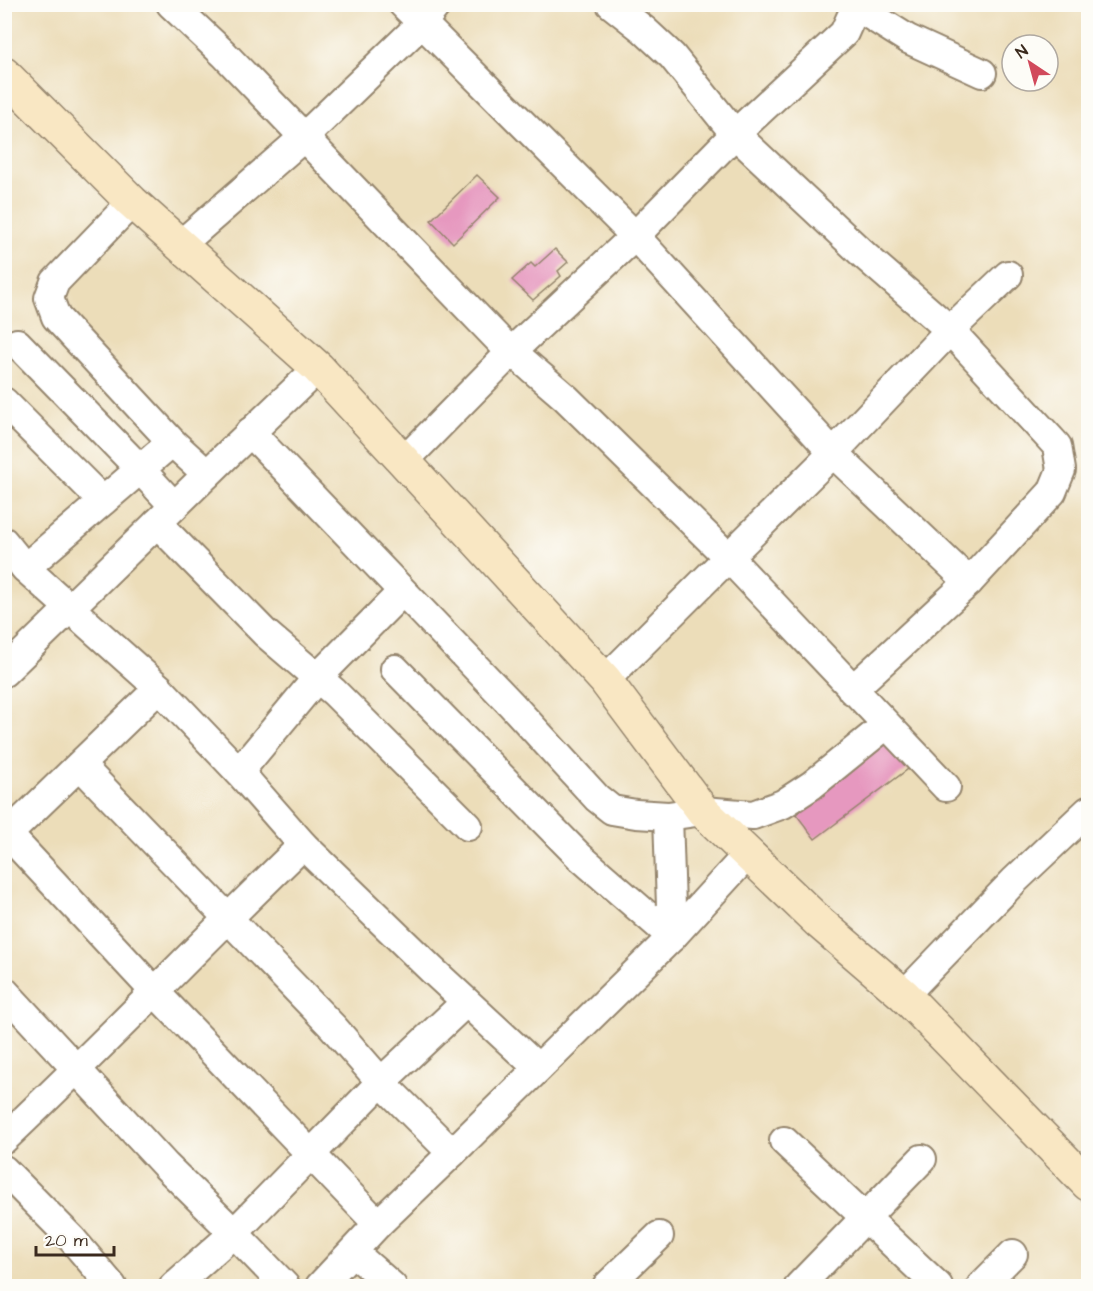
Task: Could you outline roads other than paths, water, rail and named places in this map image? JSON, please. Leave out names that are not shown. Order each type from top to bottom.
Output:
[{"type":"main road","points":[[4,74],[132,202],[318,368],[605,680],[703,811],[820,923],[904,995],[1089,1184]]},
{"type":"street","points":[[171,4],[224,54],[512,351],[566,398],[729,558],[946,787]]},
{"type":"street","points":[[611,4],[672,56],[735,134],[866,256],[950,330],[1057,446],[1061,470],[1052,492],[969,582],[852,690]]},
{"type":"street","points":[[404,461],[512,351],[635,236],[735,134],[843,33],[857,6],[908,39],[982,73]]},
{"type":"street","points":[[180,245],[304,137],[420,11],[635,236],[833,453],[969,582]]},
{"type":"street","points":[[132,202],[55,282],[49,298],[56,317],[172,442],[207,474]]},
{"type":"street","points":[[605,680],[833,453],[950,330],[1008,275]]},
{"type":"street","points":[[17,343],[141,469],[165,514],[265,633],[317,678],[468,826]]},
{"type":"street","points":[[4,672],[318,368]]},
{"type":"street","points":[[4,402],[103,501]]},
{"type":"street","points":[[250,432],[511,704],[597,798],[612,810],[668,816],[703,811],[753,815],[783,804],[812,785],[886,725]]},
{"type":"street","points":[[24,568],[172,442]]},
{"type":"street","points":[[4,542],[24,568],[159,688],[239,772],[303,845],[538,1068]]},
{"type":"street","points":[[239,772],[317,678],[402,592]]},
{"type":"street","points":[[395,669],[579,856],[672,937]]},
{"type":"street","points":[[159,688],[81,766],[6,834],[378,1224]]},
{"type":"street","points":[[81,766],[333,1026],[381,1082],[452,1154]]},
{"type":"street","points":[[904,995],[1014,881],[1089,811]]},
{"type":"street","points":[[668,816],[672,937]]},
{"type":"street","points":[[4,1139],[78,1070],[228,917],[303,845]]},
{"type":"street","points":[[320,1287],[378,1224],[672,937],[748,854]]},
{"type":"street","points":[[4,991],[166,1166],[285,1287]]},
{"type":"street","points":[[174,1287],[234,1233],[381,1082],[466,1002]]},
{"type":"street","points":[[784,1141],[938,1287]]},
{"type":"street","points":[[799,1286],[922,1159]]},
{"type":"street","points":[[4,1170],[72,1239],[112,1287]]},
{"type":"street","points":[[607,1287],[659,1236]]},
{"type":"street","points":[[353,1252],[392,1287]]},
{"type":"street","points":[[981,1287],[1013,1254]]}]
